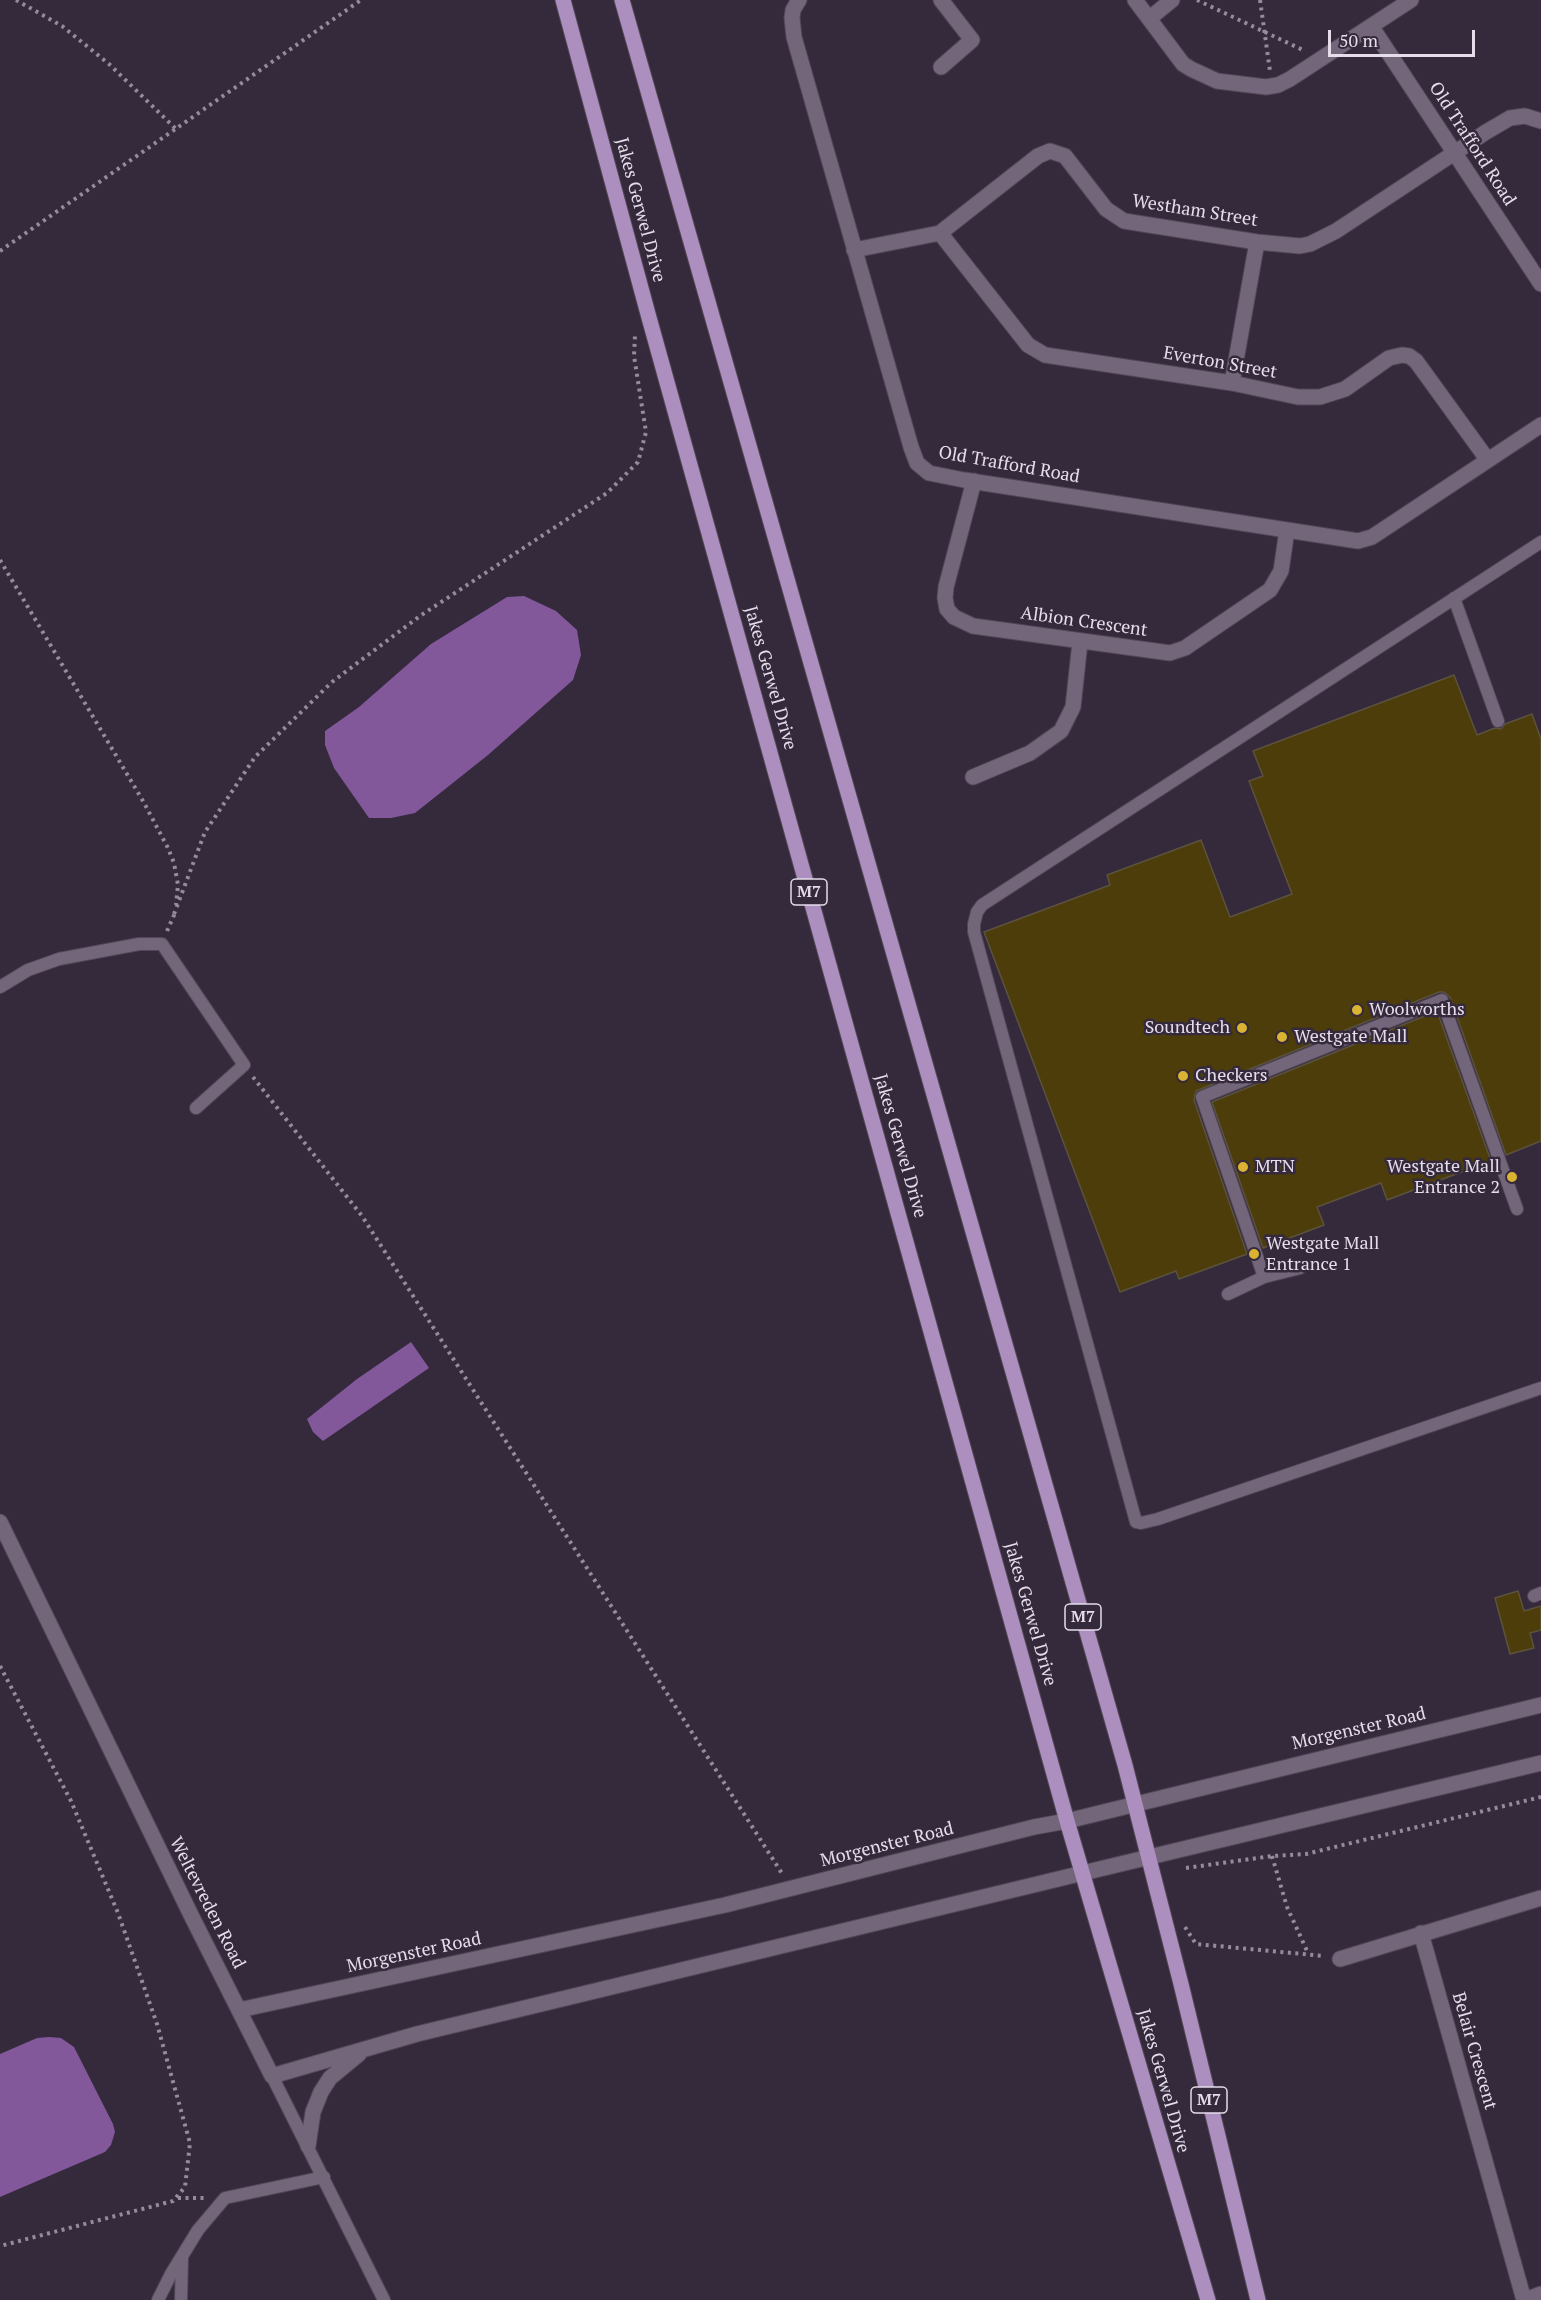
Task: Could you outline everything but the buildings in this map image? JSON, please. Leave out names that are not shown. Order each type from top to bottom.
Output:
[{"type":"main road","name":"Jakes Gerwel Drive","points":[[563,0],[648,314],[1067,1821],[1208,2300]]},
{"type":"main road","name":"Jakes Gerwel Drive","points":[[622,0],[1125,1765],[1258,2300]]},
{"type":"street","name":"Old Trafford Road","points":[[799,0],[793,10],[794,37],[910,447],[917,463],[929,473],[1351,541],[1366,540],[1541,425]]},
{"type":"street","points":[[941,0],[972,40],[941,67]]},
{"type":"street","points":[[1135,0],[1184,64],[1191,69],[1217,81],[1272,86],[1290,79],[1410,0]]},
{"type":"street","points":[[1149,18],[1172,0]]},
{"type":"street","name":"Old Trafford Road","points":[[1371,26],[1541,284]]},
{"type":"street","name":"Westham Street","points":[[854,250],[940,234],[1038,156],[1050,151],[1065,156],[1106,209],[1118,218],[1132,223],[1257,242],[1300,246],[1321,240],[1510,118],[1525,116],[1541,121]]},
{"type":"street","name":"Everton Street","points":[[940,234],[1028,345],[1036,351],[1059,358],[1232,383],[1298,397],[1320,397],[1345,389],[1389,358],[1409,356],[1416,361],[1487,459]]},
{"type":"street","points":[[1232,383],[1257,242]]},
{"type":"street","name":"Albion Crescent","points":[[974,482],[946,587],[947,609],[963,623],[973,627],[1170,653],[1185,648],[1270,590],[1281,571],[1287,530]]},
{"type":"street","points":[[973,777],[1030,753],[1061,731],[1073,707],[1080,642]]},
{"type":"street","name":"Weltevreden Road","points":[[0,1522],[272,2076]]},
{"type":"street","name":"Morgenster Road","points":[[239,2010],[714,1908],[1324,1756],[1541,1705]]},
{"type":"street","points":[[272,2076],[417,2034],[1541,1763]]},
{"type":"street","points":[[1340,1959],[1541,1898]]},
{"type":"street","name":"Belair Crescent","points":[[1421,1933],[1525,2300]]},
{"type":"street","points":[[308,2146],[313,2112],[321,2092],[330,2079],[366,2049]]},
{"type":"street","points":[[1525,2300],[1541,2294]]},
{"type":"lane","points":[[1541,542],[982,905],[974,918],[974,932],[1136,1522],[1158,1519],[1541,1388]]},
{"type":"lane","points":[[1454,598],[1498,721]]},
{"type":"lane","points":[[0,987],[28,970],[59,959],[139,944],[162,944],[244,1065],[196,1108]]},
{"type":"lane","points":[[1264,1277],[1202,1097],[1442,1000],[1516,1209]]},
{"type":"lane","points":[[1228,1294],[1264,1277],[1300,1268]]},
{"type":"lane","name":"Weltevreden Road","points":[[272,2076],[384,2300]]},
{"type":"lane","points":[[158,2300],[198,2230],[225,2198],[324,2177]]},
{"type":"lane","points":[[182,2256],[182,2300]]},
{"type":"path","points":[[15,0],[62,26],[102,58],[176,129]]},
{"type":"path","points":[[0,251],[361,0]]},
{"type":"path","points":[[1197,0],[1305,51],[1316,62]]},
{"type":"path","points":[[1260,0],[1272,86]]},
{"type":"path","points":[[162,944],[205,832],[255,757],[332,682],[420,616],[607,493],[638,462],[646,432],[634,356],[635,336],[648,314]]},
{"type":"path","points":[[0,560],[143,801],[168,848],[174,863],[178,885],[174,914]]},
{"type":"path","points":[[244,1065],[362,1216],[792,1889]]},
{"type":"path","points":[[0,1666],[71,1801],[118,1913],[157,2024],[190,2143],[184,2191],[173,2201],[0,2246]]},
{"type":"path","points":[[1186,1868],[1272,1856],[1306,1854],[1541,1797]]},
{"type":"path","points":[[1272,1856],[1287,1907],[1309,1954]]},
{"type":"path","points":[[1196,1944],[1340,1959]]},
{"type":"path","points":[[178,2198],[225,2198]]},
{"type":"shaded area","points":[[524,596],[556,611],[577,630],[581,655],[573,680],[488,755],[415,813],[391,818],[369,818],[334,768],[325,745],[325,731],[359,707],[431,644],[507,597]]},
{"type":"shaded area","points":[[411,1342],[429,1368],[323,1441],[313,1432],[307,1419],[357,1379]]},
{"type":"shaded area","points":[[37,2038],[61,2038],[74,2047],[115,2132],[111,2145],[105,2152],[0,2197],[0,2054]]},
{"type":"place","name":"Woolworths","points":[[1357,1010]]},
{"type":"place","name":"Soundtech","points":[[1242,1028]]},
{"type":"place","name":"Westgate Mall","points":[[1282,1037]]},
{"type":"place","name":"Checkers","points":[[1183,1076]]},
{"type":"place","name":"MTN","points":[[1243,1167]]},
{"type":"place","name":"Westgate Mall Entrance 2","points":[[1512,1177]]},
{"type":"place","name":"Westgate Mall Entrance 1","points":[[1254,1254]]}]
